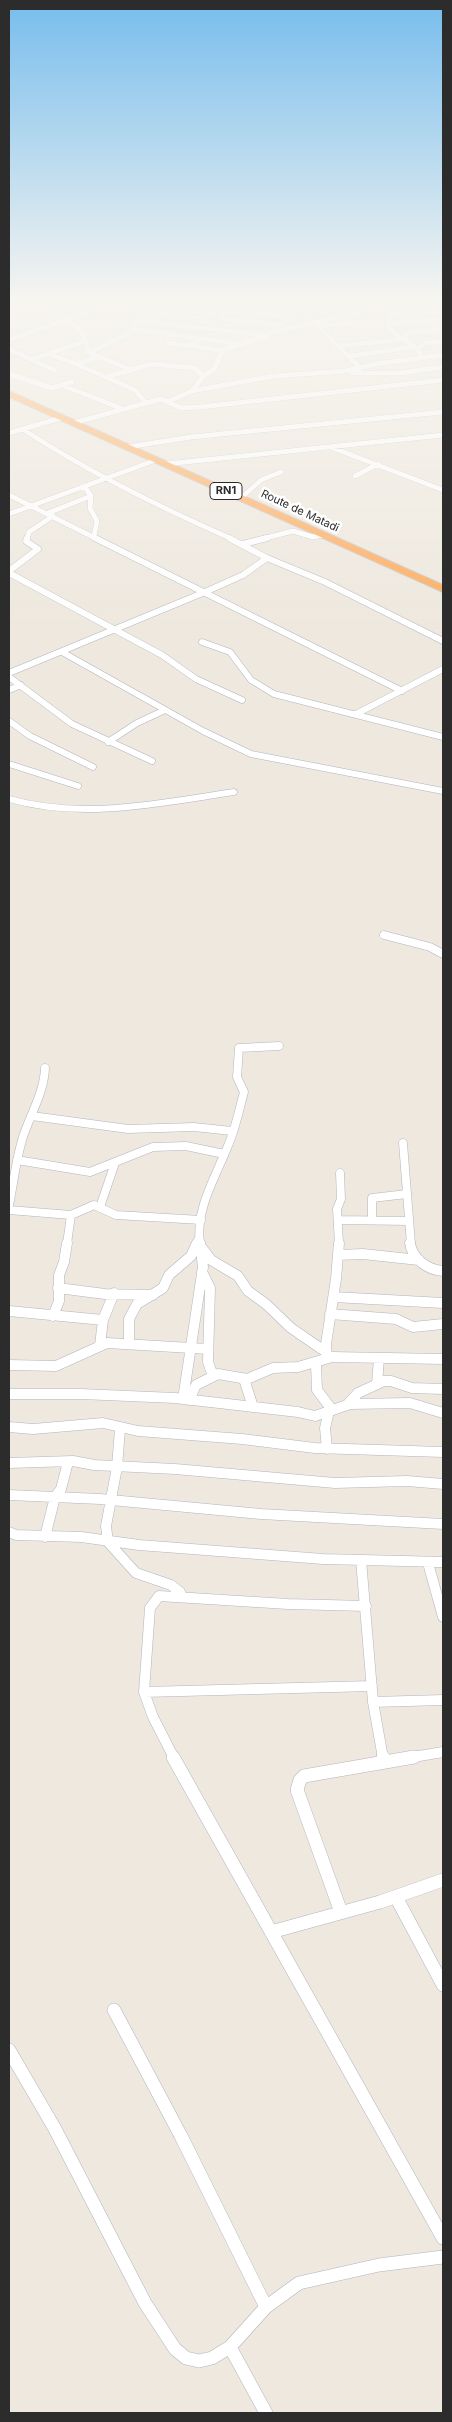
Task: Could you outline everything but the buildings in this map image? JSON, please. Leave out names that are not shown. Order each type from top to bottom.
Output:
[{"type":"highway","name":"Route de Matadi","points":[[50,413],[443,589]]},
{"type":"street","points":[[73,423],[104,413]]},
{"type":"street","points":[[128,447],[191,437],[433,413]]},
{"type":"street","points":[[9,433],[61,418]]},
{"type":"street","points":[[9,426],[20,430],[103,479],[161,508],[243,544],[267,558],[325,582],[443,641]]},
{"type":"street","points":[[166,464],[328,447],[342,448],[443,435]]},
{"type":"street","points":[[342,448],[443,490]]},
{"type":"street","points":[[9,514],[156,460]]},
{"type":"street","points":[[355,476],[378,464]]},
{"type":"street","points":[[241,498],[260,480],[281,472]]},
{"type":"street","points":[[84,486],[91,496],[90,508],[98,515],[94,536]]},
{"type":"street","points":[[9,494],[402,690]]},
{"type":"street","points":[[91,496],[50,514],[29,532],[26,541],[38,549],[9,572],[162,655],[196,679],[242,700]]},
{"type":"street","points":[[243,544],[293,531],[312,537],[323,535]]},
{"type":"street","points":[[9,673],[205,592],[243,575],[267,558]]},
{"type":"street","points":[[202,642],[230,652],[252,680],[274,694],[443,737]]},
{"type":"street","points":[[62,652],[165,710],[251,754],[443,791]]},
{"type":"street","points":[[356,714],[443,669]]},
{"type":"street","points":[[9,677],[61,716],[108,742],[152,761]]},
{"type":"street","points":[[9,690],[21,685]]},
{"type":"street","points":[[108,742],[137,723],[165,710]]},
{"type":"street","points":[[9,721],[30,736],[93,766]]},
{"type":"street","points":[[9,764],[78,786]]},
{"type":"street","points":[[9,799],[18,803],[61,809],[100,808],[234,792]]},
{"type":"street","points":[[384,935],[430,947],[443,954]]},
{"type":"street","points":[[186,1400],[202,1271],[201,1220],[206,1192],[224,1154],[244,1092],[237,1077],[239,1048],[279,1046]]},
{"type":"street","points":[[9,1206],[17,1160],[24,1134],[44,1086],[45,1068]]},
{"type":"street","points":[[32,1116],[128,1129],[194,1126],[232,1131]]},
{"type":"street","points":[[403,1143],[411,1250],[433,1270],[443,1271]]},
{"type":"street","points":[[17,1160],[90,1172],[153,1147],[186,1146],[224,1154]]},
{"type":"street","points":[[100,1207],[115,1163]]},
{"type":"street","points":[[186,1400],[194,1388],[213,1376],[222,1374],[244,1379],[273,1368],[316,1364],[326,1355],[338,1255],[337,1209],[341,1201],[340,1173]]},
{"type":"street","points":[[372,1220],[372,1198],[407,1194]]},
{"type":"street","points":[[9,1210],[71,1215],[94,1205],[116,1215],[192,1221],[201,1220]]},
{"type":"street","points":[[53,1316],[59,1301],[58,1288],[71,1215]]},
{"type":"street","points":[[338,1220],[409,1221]]},
{"type":"street","points":[[129,1343],[131,1314],[140,1301],[163,1288],[169,1275],[191,1256],[200,1242]]},
{"type":"street","points":[[200,1242],[211,1260],[236,1274],[248,1291],[326,1355],[443,1359]]},
{"type":"street","points":[[338,1255],[363,1254],[420,1260]]},
{"type":"street","points":[[202,1271],[210,1288],[208,1349],[209,1370],[213,1376]]},
{"type":"street","points":[[58,1288],[114,1294],[138,1293],[153,1295]]},
{"type":"street","points":[[100,1345],[103,1320],[114,1294]]},
{"type":"street","points":[[334,1297],[443,1303]]},
{"type":"street","points":[[9,1311],[103,1320]]},
{"type":"street","points":[[330,1314],[396,1319],[413,1327],[443,1324]]},
{"type":"street","points":[[9,1365],[56,1366],[100,1345],[129,1343],[208,1349]]},
{"type":"street","points":[[377,1384],[379,1358]]},
{"type":"street","points":[[316,1364],[317,1390],[330,1410],[325,1428],[327,1449]]},
{"type":"street","points":[[244,1379],[254,1407]]},
{"type":"street","points":[[347,1404],[358,1393],[377,1384],[391,1381],[412,1388],[443,1389]]},
{"type":"street","points":[[9,1394],[81,1394],[186,1400],[298,1412],[315,1416],[347,1404],[410,1403],[422,1408],[443,1412]]},
{"type":"street","points":[[9,1427],[33,1429],[103,1423],[120,1428],[327,1449],[443,1452]]},
{"type":"street","points":[[120,1428],[117,1467],[106,1526],[108,1542],[120,1551],[135,1572],[151,1580],[167,1583],[180,1592],[182,1597]]},
{"type":"street","points":[[45,1537],[54,1498],[61,1489],[68,1462]]},
{"type":"street","points":[[9,1463],[68,1462],[335,1484],[407,1481],[443,1484]]},
{"type":"street","points":[[9,1495],[112,1500],[261,1514],[443,1524]]},
{"type":"street","points":[[9,1532],[16,1535],[81,1537],[108,1542],[246,1554],[443,1562]]},
{"type":"street","points":[[361,1560],[373,1702],[384,1762]]},
{"type":"street","points":[[428,1562],[443,1617]]},
{"type":"street","points":[[366,1606],[288,1604],[159,1596],[152,1603],[144,1692],[153,1717],[178,1766],[443,2238]]},
{"type":"street","points":[[144,1692],[372,1686]]},
{"type":"street","points":[[373,1702],[443,1700]]},
{"type":"street","points":[[340,1912],[297,1790],[304,1776],[443,1752]]},
{"type":"street","points":[[271,1932],[288,1930],[340,1912],[397,1899],[443,1880]]},
{"type":"street","points":[[397,1899],[443,1985]]},
{"type":"street","points":[[114,2010],[181,2136],[266,2307]]},
{"type":"street","points":[[9,2050],[80,2176],[144,2303],[175,2349],[186,2358],[199,2361],[212,2358],[230,2347],[266,2307],[299,2283],[379,2265],[443,2257]]},
{"type":"street","points":[[9,2064],[22,2074]]},
{"type":"street","points":[[230,2347],[266,2413]]}]
